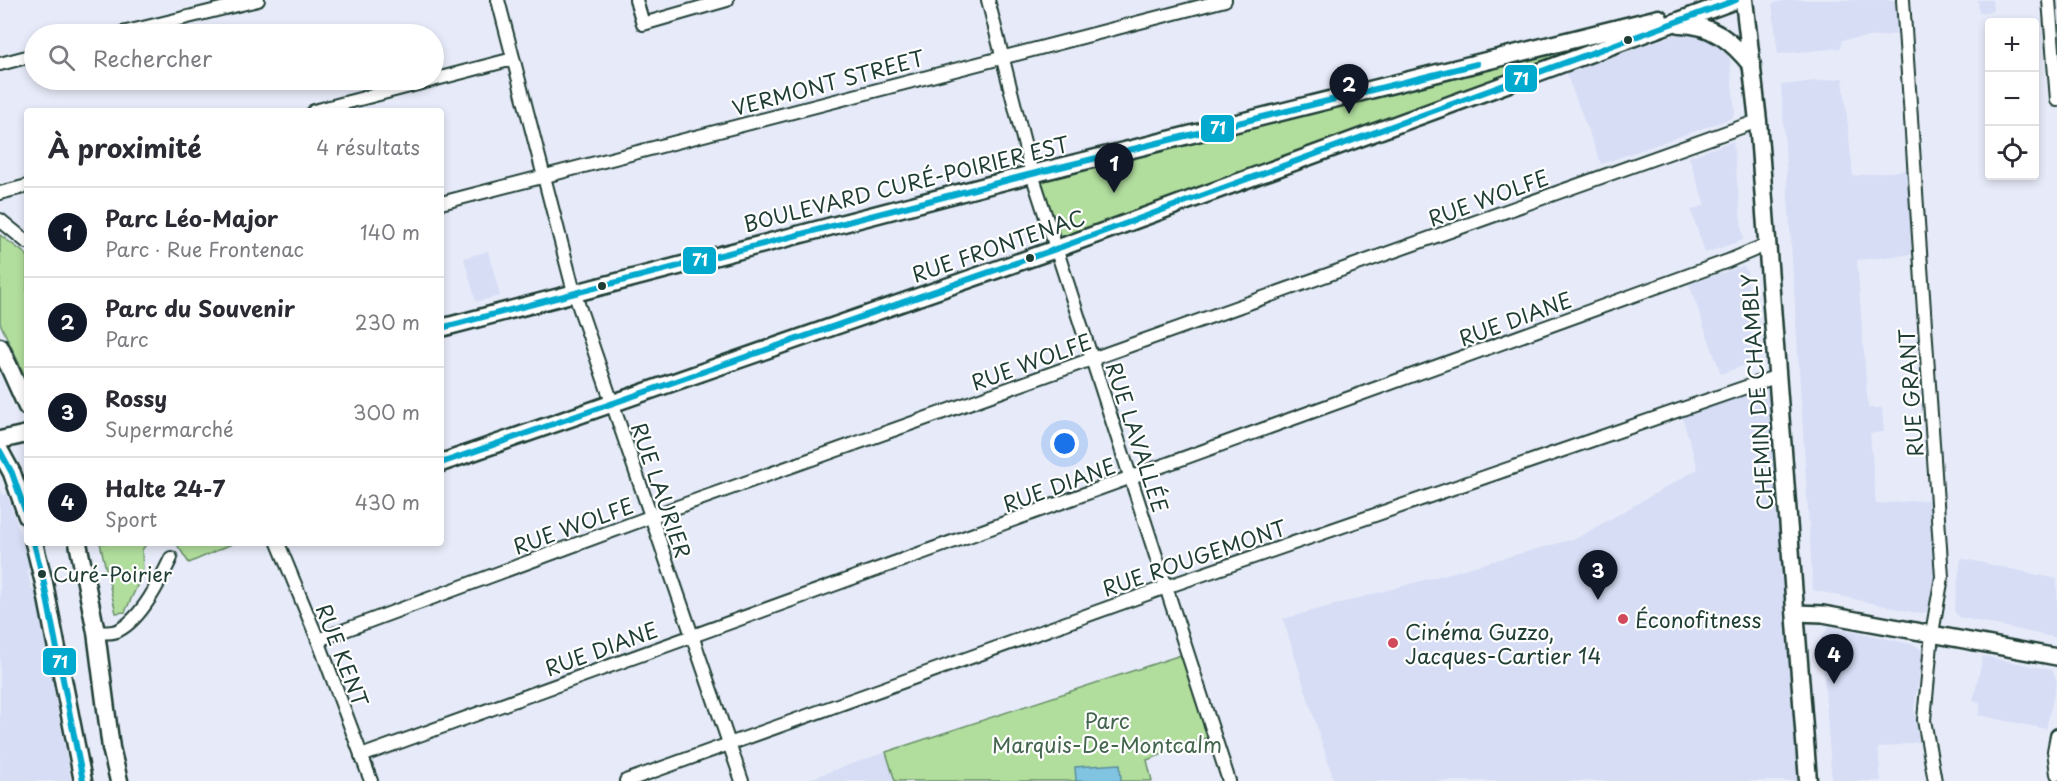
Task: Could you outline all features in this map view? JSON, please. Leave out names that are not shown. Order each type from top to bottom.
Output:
[{"type":"main road","name":"RUE FRONTENAC","points":[[444,463],[1056,249],[1735,0]]},
{"type":"main road","name":"BOULEVARD CURÉ-POIRIER EST","points":[[444,327],[1032,174],[1735,0]]},
{"type":"main road","name":"CHEMIN DE CHAMBLY","points":[[1744,0],[1758,121],[1808,781]]},
{"type":"main road","points":[[1670,24],[1694,24],[1705,27],[1724,38],[1752,66]]},
{"type":"main road","points":[[0,347],[24,400]]},
{"type":"main road","points":[[0,440],[24,435]]},
{"type":"main road","points":[[0,451],[13,473],[24,507]]},
{"type":"main road","points":[[35,546],[82,781]]},
{"type":"main road","points":[[79,546],[96,632],[111,748],[119,781]]},
{"type":"street","points":[[159,24],[258,0]]},
{"type":"street","name":"RUE LAURIER","points":[[498,0],[574,292],[742,781]]},
{"type":"street","points":[[636,0],[643,24],[727,0]]},
{"type":"street","name":"RUE LAVALLÉE","points":[[988,0],[1032,174],[1229,781]]},
{"type":"street","name":"VERMONT STREET","points":[[444,202],[1225,0]]},
{"type":"street","name":"RUE GRANT","points":[[1903,0],[1942,577],[1932,633],[1924,720],[1935,781]]},
{"type":"street","points":[[2049,0],[2057,99]]},
{"type":"street","points":[[0,64],[24,58]]},
{"type":"street","points":[[444,77],[513,59]]},
{"type":"street","points":[[325,108],[394,90]]},
{"type":"street","name":"RUE WOLFE","points":[[318,640],[650,517],[1758,121]]},
{"type":"street","points":[[0,193],[24,187]]},
{"type":"street","points":[[0,220],[24,240]]},
{"type":"street","name":"RUE DIANE","points":[[361,756],[1728,261],[1768,244]]},
{"type":"street","name":"RUE ROUGEMONT","points":[[626,781],[1166,587],[1778,376]]},
{"type":"street","name":"RUE KENT","points":[[279,546],[318,640],[371,781]]},
{"type":"street","points":[[96,632],[117,632],[131,622],[161,579],[171,558]]},
{"type":"street","points":[[1795,613],[1823,614],[2057,657]]},
{"type":"street","points":[[2057,735],[2054,751],[2057,774]]},
{"type":"shaded area","points":[[1786,0],[1895,0],[1899,34],[1842,40],[1841,48],[1778,54],[1772,4]]},
{"type":"shaded area","points":[[1978,0],[1992,0],[1993,11],[1979,13]]},
{"type":"shaded area","points":[[1685,31],[1707,33],[1729,51],[1735,113],[1732,118],[1601,164],[1566,73]]},
{"type":"shaded area","points":[[1843,78],[1853,176],[1908,170],[1915,254],[1857,260],[1868,408],[1882,408],[1884,432],[1870,433],[1876,504],[1935,499],[1937,571],[1930,610],[1921,614],[1813,590],[1781,85]]},
{"type":"shaded area","points":[[1733,141],[1743,240],[1705,253],[1691,210],[1705,205],[1689,157]]},
{"type":"shaded area","points":[[488,251],[500,296],[476,302],[464,258]]},
{"type":"shaded area","points":[[1743,266],[1747,271],[1753,362],[1721,374],[1689,284]]},
{"type":"shaded area","points":[[1778,376],[1808,781],[1334,781],[1283,619],[1577,538],[1698,469],[1680,410]]},
{"type":"shaded area","points":[[0,488],[3,495],[7,493],[30,569],[27,570],[32,590],[35,589],[71,781],[0,781]]},
{"type":"shaded area","points":[[1961,558],[2057,579],[2057,638],[1958,617],[1954,610]]},
{"type":"shaded area","points":[[1829,626],[1915,645],[1923,651],[1914,709],[1919,742],[1878,748],[1881,781],[1832,781],[1821,639]]},
{"type":"shaded area","points":[[1983,656],[2052,670],[2057,681],[2046,729],[1978,715],[1981,703],[1973,701]]},
{"type":"shaded area","points":[[886,752],[895,781],[803,781],[806,780]]},
{"type":"green space","points":[[1733,0],[1056,249],[1032,174]]},
{"type":"green space","points":[[0,235],[24,253],[24,374],[0,323]]},
{"type":"green space","points":[[101,546],[145,546],[142,550],[143,573],[125,612],[116,613]]},
{"type":"green space","points":[[178,546],[227,546],[189,563]]},
{"type":"green space","name":"Parc Marquis-De-Montcalm","points":[[1187,653],[1214,735],[1147,760],[1152,781],[895,781],[886,752]]},
{"type":"water","points":[[1120,764],[1121,781],[1076,781],[1075,767]]},
{"type":"transit line","name":"71","points":[[444,462],[1056,249],[1736,0]]},
{"type":"transit line","name":"71","points":[[444,327],[1024,176],[1477,64]]},
{"type":"transit line","name":"71","points":[[0,451],[12,473],[24,507]]},
{"type":"transit line","name":"71","points":[[35,546],[83,781]]},
{"type":"place","name":"Parc du Souvenir","points":[[1349,114]]},
{"type":"place","name":"Parc Léo-Major","points":[[1114,193]]},
{"type":"place","name":"Curé-Poirier","points":[[42,574]]},
{"type":"place","name":"Rossy","points":[[1598,600]]},
{"type":"place","name":"Éconofitness","points":[[1623,619]]},
{"type":"place","name":"Cinéma Guzzo, Jacques-Cartier 14","points":[[1393,643]]},
{"type":"place","name":"Halte 24-7","points":[[1834,684]]}]
